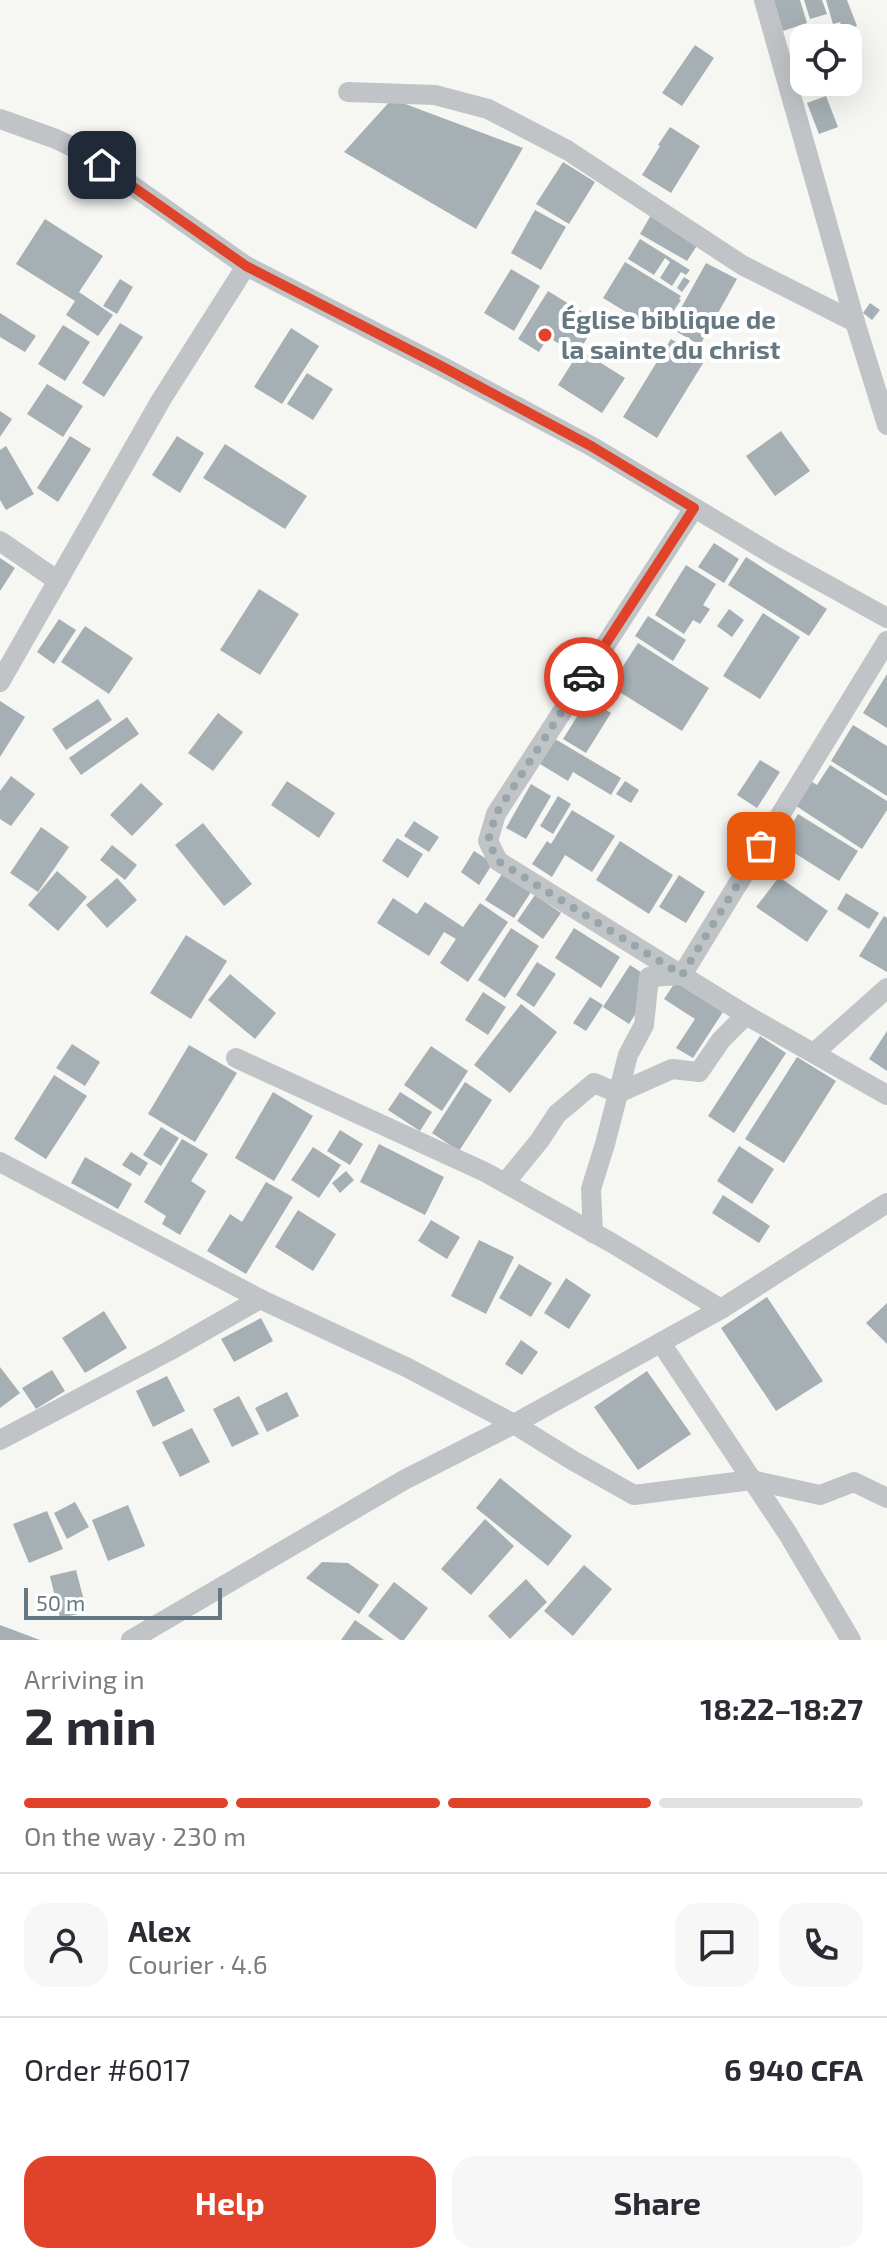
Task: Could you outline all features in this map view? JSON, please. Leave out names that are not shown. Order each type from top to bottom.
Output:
[{"type":"street","points":[[764,0],[887,425]]},
{"type":"street","points":[[348,92],[435,95],[488,109],[567,150],[742,265],[855,322]]},
{"type":"street","points":[[0,119],[56,139],[89,155],[246,266],[591,446],[820,582],[887,618]]},
{"type":"street","points":[[0,682],[161,400],[246,266]]},
{"type":"street","points":[[694,508],[496,814],[488,841],[498,861],[746,1015],[887,1095]]},
{"type":"street","points":[[0,541],[58,581]]},
{"type":"street","points":[[682,975],[887,641]]},
{"type":"street","points":[[593,1233],[591,1189],[628,1055],[644,1025],[649,977],[682,975]]},
{"type":"street","points":[[814,1053],[887,988]]},
{"type":"street","points":[[505,1183],[557,1114],[594,1083],[618,1093],[672,1069],[699,1072],[721,1040],[746,1015]]},
{"type":"street","points":[[236,1058],[505,1183],[721,1309]]},
{"type":"street","points":[[0,1162],[260,1299],[408,1368],[514,1424],[634,1495],[751,1480],[820,1495],[854,1482],[887,1498]]},
{"type":"street","points":[[131,1640],[404,1480],[514,1424],[721,1309],[887,1203]]},
{"type":"street","points":[[0,1440],[260,1299]]},
{"type":"street","points":[[661,1343],[788,1534],[851,1640]]},
{"type":"building","points":[[773,0],[800,0],[807,23],[790,24],[790,29],[783,31]]},
{"type":"building","points":[[804,0],[822,0],[827,14],[810,19]]},
{"type":"building","points":[[826,0],[847,0],[856,24],[833,24]]},
{"type":"building","points":[[695,45],[714,58],[682,106],[662,93]]},
{"type":"building","points":[[826,96],[838,127],[819,134],[807,103]]},
{"type":"building","points":[[392,99],[523,148],[476,229],[344,152]]},
{"type":"building","points":[[670,127],[700,146],[671,193],[642,175]]},
{"type":"building","points":[[563,162],[595,182],[569,224],[536,204]]},
{"type":"building","points":[[535,210],[566,227],[541,270],[511,253]]},
{"type":"building","points":[[651,215],[698,244],[687,261],[640,234]]},
{"type":"building","points":[[45,219],[103,256],[79,292],[113,315],[98,336],[66,315],[75,301],[16,264]]},
{"type":"building","points":[[640,239],[690,270],[686,275],[681,272],[672,286],[660,278],[670,262],[665,258],[654,275],[628,259]]},
{"type":"building","points":[[625,262],[681,296],[659,332],[603,298]]},
{"type":"building","points":[[706,263],[737,279],[700,345],[670,328]]},
{"type":"building","points":[[511,269],[540,286],[514,331],[484,313]]},
{"type":"building","points":[[684,277],[690,281],[682,292],[677,288]]},
{"type":"building","points":[[120,279],[133,287],[117,314],[103,306]]},
{"type":"building","points":[[548,291],[597,321],[580,350],[625,378],[602,413],[558,385],[577,355],[548,337],[539,352],[518,339]]},
{"type":"building","points":[[870,303],[880,310],[872,320],[863,313]]},
{"type":"building","points":[[0,313],[36,336],[25,352],[0,337]]},
{"type":"building","points":[[120,323],[143,337],[104,397],[82,383]]},
{"type":"building","points":[[63,325],[90,342],[65,381],[38,364]]},
{"type":"building","points":[[291,328],[319,346],[282,404],[254,387]]},
{"type":"building","points":[[671,339],[705,360],[657,438],[623,417]]},
{"type":"building","points":[[307,373],[333,389],[313,420],[287,404]]},
{"type":"building","points":[[47,384],[83,406],[63,437],[27,414]]},
{"type":"building","points":[[0,411],[12,419],[0,437]]},
{"type":"building","points":[[781,431],[810,471],[775,496],[746,456]]},
{"type":"building","points":[[70,436],[91,449],[58,502],[37,488]]},
{"type":"building","points":[[177,436],[204,453],[180,493],[152,475]]},
{"type":"building","points":[[225,444],[307,496],[285,529],[203,478]]},
{"type":"building","points":[[6,446],[34,494],[6,510],[0,500],[0,450]]},
{"type":"building","points":[[714,543],[739,559],[724,583],[698,567]]},
{"type":"building","points":[[746,557],[827,609],[809,636],[728,585]]},
{"type":"building","points":[[0,558],[15,568],[0,591]]},
{"type":"building","points":[[686,565],[716,584],[703,605],[710,609],[700,624],[693,620],[684,634],[655,615]]},
{"type":"building","points":[[259,589],[299,614],[260,675],[220,650]]},
{"type":"building","points":[[729,609],[744,620],[732,637],[717,626]]},
{"type":"building","points":[[763,613],[800,637],[760,699],[723,676]]},
{"type":"building","points":[[648,616],[686,640],[673,661],[635,636]]},
{"type":"building","points":[[59,619],[76,630],[54,664],[37,652]]},
{"type":"building","points":[[85,626],[133,658],[109,694],[61,662]]},
{"type":"building","points":[[638,643],[709,688],[682,731],[610,686]]},
{"type":"building","points":[[887,674],[887,728],[863,713]]},
{"type":"building","points":[[98,699],[112,720],[66,750],[52,729]]},
{"type":"building","points":[[588,699],[611,713],[586,753],[563,739]]},
{"type":"building","points":[[0,701],[25,717],[0,757]]},
{"type":"building","points":[[218,713],[243,732],[213,771],[188,753]]},
{"type":"building","points":[[127,717],[139,734],[81,775],[69,758]]},
{"type":"building","points":[[853,725],[887,746],[887,796],[831,761]]},
{"type":"building","points":[[555,739],[621,778],[611,795],[573,772],[568,781],[540,764]]},
{"type":"building","points":[[760,760],[780,772],[757,808],[737,795]]},
{"type":"building","points":[[830,765],[887,801],[887,810],[862,849],[793,804],[809,780],[817,785]]},
{"type":"building","points":[[11,776],[35,794],[11,826],[0,819],[0,791]]},
{"type":"building","points":[[287,781],[335,813],[319,838],[271,805]]},
{"type":"building","points":[[625,781],[639,790],[631,803],[616,794]]},
{"type":"building","points":[[141,783],[163,804],[132,836],[110,815]]},
{"type":"building","points":[[531,784],[551,796],[526,839],[506,828]]},
{"type":"building","points":[[558,796],[571,804],[553,834],[540,826]]},
{"type":"building","points":[[572,810],[615,836],[592,872],[565,855],[552,877],[532,864],[547,841],[551,844]]},
{"type":"building","points":[[798,814],[858,851],[839,881],[780,844]]},
{"type":"building","points":[[414,821],[439,837],[429,852],[404,836]]},
{"type":"building","points":[[203,823],[252,884],[224,906],[175,845]]},
{"type":"building","points":[[41,827],[69,847],[38,892],[10,873]]},
{"type":"building","points":[[397,838],[423,854],[408,878],[382,861]]},
{"type":"building","points":[[620,841],[673,875],[649,914],[596,880]]},
{"type":"building","points":[[112,845],[137,865],[125,880],[100,860]]},
{"type":"building","points":[[474,851],[493,863],[479,885],[461,872]]},
{"type":"building","points":[[506,868],[535,886],[514,918],[485,900]]},
{"type":"building","points":[[57,871],[87,897],[58,931],[28,905]]},
{"type":"building","points":[[679,875],[705,892],[686,923],[659,907]]},
{"type":"building","points":[[779,877],[828,911],[807,942],[756,907]]},
{"type":"building","points":[[117,878],[137,900],[107,928],[86,905]]},
{"type":"building","points":[[846,893],[879,913],[869,929],[837,909]]},
{"type":"building","points":[[535,895],[561,913],[543,939],[517,921]]},
{"type":"building","points":[[393,898],[417,914],[425,902],[463,927],[480,903],[508,922],[468,982],[440,963],[456,939],[444,932],[429,956],[377,923]]},
{"type":"building","points":[[884,916],[887,918],[887,972],[859,956]]},
{"type":"building","points":[[511,928],[539,946],[505,998],[478,980]]},
{"type":"building","points":[[574,928],[620,957],[601,988],[555,958]]},
{"type":"building","points":[[186,935],[227,961],[191,1019],[150,993]]},
{"type":"building","points":[[537,962],[556,974],[534,1007],[516,995]]},
{"type":"building","points":[[630,965],[656,982],[629,1024],[603,1007]]},
{"type":"building","points":[[230,974],[276,1013],[255,1039],[208,1000]]},
{"type":"building","points":[[676,981],[723,1012],[693,1058],[676,1048],[695,1019],[664,999]]},
{"type":"building","points":[[483,992],[506,1007],[488,1035],[465,1020]]},
{"type":"building","points":[[590,997],[603,1005],[586,1031],[573,1023]]},
{"type":"building","points":[[521,1004],[557,1032],[510,1093],[474,1065]]},
{"type":"building","points":[[887,1031],[887,1071],[869,1059]]},
{"type":"building","points":[[760,1036],[786,1053],[734,1133],[708,1116]]},
{"type":"building","points":[[72,1044],[100,1062],[85,1086],[56,1068]]},
{"type":"building","points":[[189,1045],[237,1073],[195,1142],[148,1114]]},
{"type":"building","points":[[431,1046],[468,1071],[442,1111],[404,1085]]},
{"type":"building","points":[[797,1057],[836,1081],[784,1163],[745,1139]]},
{"type":"building","points":[[54,1075],[87,1096],[46,1159],[14,1139]]},
{"type":"building","points":[[465,1082],[492,1100],[459,1151],[432,1133]]},
{"type":"building","points":[[273,1092],[313,1116],[274,1181],[235,1158]]},
{"type":"building","points":[[400,1092],[432,1112],[420,1131],[388,1110]]},
{"type":"building","points":[[161,1127],[179,1138],[161,1166],[143,1155]]},
{"type":"building","points":[[340,1130],[363,1144],[350,1165],[327,1151]]},
{"type":"building","points":[[182,1139],[208,1154],[191,1181],[206,1191],[180,1235],[162,1224],[166,1216],[144,1202]]},
{"type":"building","points":[[379,1144],[444,1177],[425,1215],[360,1182]]},
{"type":"building","points":[[739,1146],[774,1169],[752,1204],[717,1181]]},
{"type":"building","points":[[313,1147],[341,1165],[319,1198],[291,1180]]},
{"type":"building","points":[[131,1152],[148,1163],[140,1176],[122,1165]]},
{"type":"building","points":[[85,1157],[132,1184],[118,1209],[71,1183]]},
{"type":"building","points":[[346,1171],[354,1180],[340,1193],[332,1183]]},
{"type":"building","points":[[266,1182],[293,1197],[246,1274],[207,1251],[230,1214],[242,1222]]},
{"type":"building","points":[[723,1195],[770,1226],[759,1243],[712,1213]]},
{"type":"building","points":[[298,1210],[336,1234],[313,1271],[275,1247]]},
{"type":"building","points":[[431,1220],[460,1237],[447,1259],[418,1241]]},
{"type":"building","points":[[479,1240],[514,1257],[486,1314],[451,1296]]},
{"type":"building","points":[[519,1264],[552,1283],[531,1317],[499,1298]]},
{"type":"building","points":[[566,1278],[591,1295],[569,1329],[544,1313]]},
{"type":"building","points":[[767,1297],[823,1381],[776,1411],[721,1328]]},
{"type":"building","points":[[887,1303],[887,1344],[866,1323]]},
{"type":"building","points":[[104,1311],[127,1348],[85,1373],[62,1338]]},
{"type":"building","points":[[261,1318],[273,1341],[234,1362],[221,1339]]},
{"type":"building","points":[[521,1340],[538,1352],[522,1375],[505,1364]]},
{"type":"building","points":[[0,1367],[20,1393],[0,1408]]},
{"type":"building","points":[[52,1370],[65,1391],[36,1409],[22,1388]]},
{"type":"building","points":[[647,1371],[691,1434],[638,1470],[594,1407]]},
{"type":"building","points":[[167,1376],[185,1411],[153,1427],[136,1391]]},
{"type":"building","points":[[287,1392],[299,1416],[267,1432],[255,1408]]},
{"type":"building","points":[[239,1396],[259,1434],[232,1447],[213,1409]]},
{"type":"building","points":[[192,1428],[210,1462],[180,1477],[162,1442]]},
{"type":"building","points":[[500,1478],[572,1536],[548,1566],[476,1508]]},
{"type":"building","points":[[75,1502],[89,1527],[67,1539],[54,1513]]},
{"type":"building","points":[[128,1505],[145,1546],[108,1561],[92,1520]]},
{"type":"building","points":[[47,1511],[63,1549],[29,1563],[13,1524]]},
{"type":"building","points":[[485,1519],[514,1546],[471,1595],[441,1569]]},
{"type":"building","points":[[322,1562],[348,1563],[379,1585],[359,1614],[306,1578]]},
{"type":"building","points":[[584,1565],[612,1589],[573,1636],[544,1611]]},
{"type":"building","points":[[76,1570],[87,1612],[60,1618],[50,1576]]},
{"type":"building","points":[[526,1579],[547,1602],[510,1639],[488,1616]]},
{"type":"building","points":[[394,1582],[428,1608],[404,1640],[368,1616]]},
{"type":"building","points":[[355,1620],[384,1640],[341,1640]]},
{"type":"building","points":[[0,1625],[40,1640],[0,1640]]},
{"type":"way so far","points":[[584,677],[496,814],[488,841],[498,861],[682,975],[761,846]]},
{"type":"place","name":"Église biblique de la sainte du christ","points":[[545,335]]},
{"type":"route","points":[[102,165],[246,266],[591,446],[694,508],[584,677]]}]
